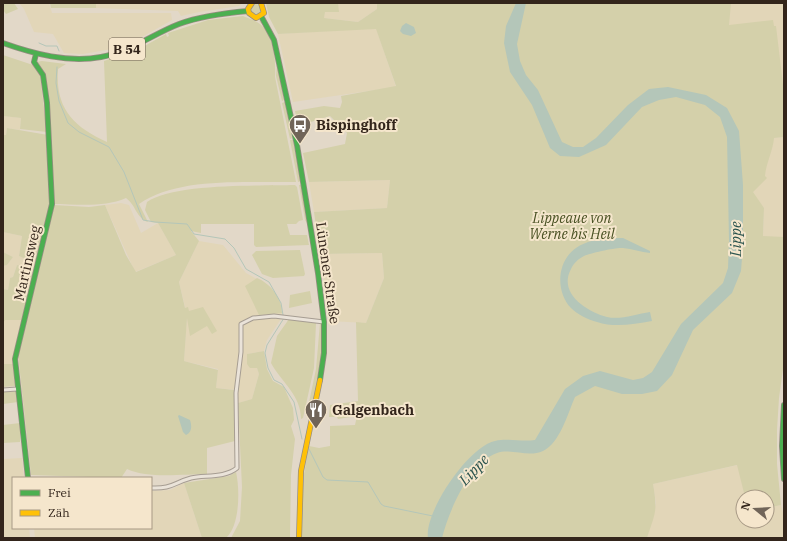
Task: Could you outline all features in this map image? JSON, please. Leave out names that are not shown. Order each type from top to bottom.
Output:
[{"type":"main road","points":[[252,3],[248,11],[254,18],[261,16],[264,8],[260,3]]},
{"type":"main road","name":"B 54","points":[[3,43],[36,54],[65,60],[103,57],[132,47],[172,26],[186,21],[207,16],[248,11]]},
{"type":"main road","name":"Lünener Straße","points":[[261,16],[274,40],[297,145],[319,279],[324,322],[323,368],[304,447],[301,471],[299,538]]},
{"type":"main road","name":"Martinsweg","points":[[28,477],[17,389],[15,359],[52,204],[47,103],[42,76],[34,62],[36,54]]},
{"type":"main road","points":[[784,405],[782,440],[784,479]]},
{"type":"street","points":[[152,488],[167,488],[190,478],[230,473],[237,468],[236,393],[241,352],[240,327],[243,322],[254,318],[288,316],[324,322]]},
{"type":"street","points":[[3,390],[17,389]]},
{"type":"shaded area","points":[[19,3],[49,3],[52,13],[171,13],[172,20],[142,37],[112,49],[83,54],[64,53],[53,34],[34,32],[24,9]]},
{"type":"shaded area","points":[[96,3],[242,3],[239,6],[181,16],[178,11],[96,8]]},
{"type":"shaded area","points":[[328,3],[377,3],[377,9],[358,22],[324,18],[325,6]]},
{"type":"shaded area","points":[[666,3],[784,3],[784,93],[781,94],[724,26]]},
{"type":"shaded area","points":[[376,28],[396,87],[293,102],[278,34]]},
{"type":"shaded area","points":[[3,116],[21,118],[20,130],[7,128],[6,136],[3,135]]},
{"type":"shaded area","points":[[784,137],[784,237],[763,237],[764,208],[743,185],[740,140]]},
{"type":"shaded area","points":[[390,180],[387,208],[314,212],[309,182]]},
{"type":"shaded area","points":[[121,203],[129,205],[141,233],[158,223],[176,255],[135,272],[105,205]]},
{"type":"shaded area","points":[[3,232],[22,236],[19,256],[35,263],[33,270],[17,265],[13,277],[10,278],[8,290],[3,289],[3,266],[7,265],[13,257],[3,252]]},
{"type":"shaded area","points":[[199,241],[223,245],[246,273],[264,283],[282,313],[281,319],[267,340],[264,351],[247,354],[257,368],[259,374],[252,399],[238,403],[238,390],[216,388],[218,369],[184,361],[187,315],[179,282]]},
{"type":"shaded area","points":[[382,253],[384,278],[366,323],[330,321],[320,254]]},
{"type":"shaded area","points":[[4,320],[23,320],[14,364],[3,364]]},
{"type":"shaded area","points":[[22,458],[24,477],[12,477],[12,529],[29,529],[30,538],[3,538],[3,459]]},
{"type":"shaded area","points":[[738,465],[743,489],[735,489],[735,529],[775,529],[775,506],[781,505],[784,517],[784,538],[647,538],[656,503],[653,484]]},
{"type":"shaded area","points":[[184,483],[202,538],[35,538],[34,529],[152,529],[152,491],[170,490]]},
{"type":"green space","points":[[3,3],[14,3],[18,9],[6,14],[3,10]]},
{"type":"green space","points":[[50,3],[96,3],[96,8],[51,8]]},
{"type":"green space","name":"Lippeaue von Werne bis Heil","points":[[266,3],[338,3],[339,12],[325,12],[324,18],[358,22],[377,9],[377,3],[731,3],[729,25],[773,20],[774,26],[776,26],[784,93],[784,137],[774,138],[765,176],[767,178],[753,192],[764,208],[763,236],[784,237],[784,362],[779,398],[777,430],[777,464],[781,505],[775,506],[775,489],[743,489],[737,465],[653,484],[655,512],[647,538],[301,538],[302,485],[309,446],[319,448],[330,446],[330,426],[355,425],[357,416],[338,419],[337,417],[329,417],[330,405],[358,401],[356,322],[366,323],[384,278],[382,253],[320,254],[314,212],[387,208],[390,180],[309,182],[303,153],[345,144],[347,133],[330,116],[298,126],[295,111],[324,106],[340,108],[342,102],[341,96],[396,86],[376,29],[278,34],[269,17]]},
{"type":"green space","points":[[254,4],[258,4],[262,10],[258,16],[254,16],[250,12],[250,8]]},
{"type":"green space","points":[[243,16],[260,24],[265,29],[271,41],[275,64],[275,77],[296,182],[214,183],[173,189],[155,195],[139,204],[148,222],[141,218],[126,198],[99,204],[52,204],[52,144],[50,143],[43,76],[36,62],[42,61],[66,64],[58,69],[58,83],[63,105],[76,123],[85,130],[107,142],[104,61],[141,48],[166,34],[167,37],[169,36],[168,33],[208,20]]},
{"type":"green space","points":[[270,35],[276,49],[284,100],[282,101],[276,76],[277,63]]},
{"type":"green space","points":[[3,55],[33,65],[40,75],[47,132],[20,129],[21,118],[3,116]]},
{"type":"green space","points":[[285,102],[292,138],[290,139],[282,103]]},
{"type":"green space","points":[[7,128],[48,135],[50,203],[35,263],[19,256],[22,236],[3,232],[3,135],[6,135]]},
{"type":"green space","points":[[290,140],[293,140],[301,181],[298,182]]},
{"type":"green space","points":[[295,185],[297,187],[303,220],[296,224],[287,224],[290,235],[307,235],[309,245],[256,247],[254,245],[254,224],[201,224],[201,233],[191,231],[199,241],[179,282],[185,308],[188,307],[189,311],[203,307],[217,331],[212,334],[207,326],[190,336],[187,318],[184,361],[218,370],[216,388],[234,390],[235,441],[207,448],[207,474],[155,475],[135,472],[127,469],[122,477],[31,475],[18,354],[54,205],[89,207],[105,205],[126,255],[136,272],[176,255],[158,223],[151,222],[145,210],[147,202],[177,191],[240,186]]},
{"type":"green space","points":[[299,185],[301,185],[307,223],[305,220]]},
{"type":"green space","points":[[300,250],[305,274],[304,276],[273,278],[262,274],[252,255],[256,251]]},
{"type":"green space","points":[[3,252],[13,257],[7,265],[3,266]]},
{"type":"green space","points":[[17,265],[33,270],[23,320],[5,320],[3,323],[3,289],[8,290],[10,278],[13,277]]},
{"type":"green space","points":[[257,278],[267,284],[275,292],[282,307],[282,313],[259,315],[245,286]]},
{"type":"green space","points":[[310,291],[312,303],[289,308],[290,295]]},
{"type":"green space","points":[[289,319],[316,323],[314,368],[303,418],[301,419],[298,403],[271,363],[277,336]]},
{"type":"green space","points":[[320,323],[322,324],[322,344],[320,372],[316,398],[313,408],[309,414],[307,412],[316,369]]},
{"type":"green space","points":[[264,351],[267,369],[273,381],[284,387],[293,408],[294,420],[291,426],[295,439],[291,475],[290,538],[231,538],[240,521],[242,487],[238,403],[252,399],[259,374],[257,368],[250,368],[247,364],[247,354]]},
{"type":"green space","points":[[3,364],[14,364],[15,386],[3,387]]},
{"type":"green space","points":[[16,391],[18,402],[3,404],[3,392]]},
{"type":"green space","points":[[20,423],[20,442],[3,443],[3,425]]},
{"type":"green space","points":[[236,472],[238,507],[231,532],[226,538],[202,538],[184,483],[229,476]]},
{"type":"water","name":"Lippe","points":[[516,3],[526,3],[517,44],[520,61],[526,75],[538,90],[562,142],[573,147],[583,147],[596,138],[628,105],[649,89],[668,87],[706,95],[727,108],[739,131],[743,185],[743,245],[741,271],[732,293],[693,330],[672,375],[657,391],[642,394],[622,394],[595,386],[575,397],[559,435],[549,447],[537,453],[502,452],[487,458],[469,477],[462,489],[455,502],[442,538],[428,538],[433,513],[441,497],[461,467],[473,455],[484,446],[495,441],[535,440],[565,389],[583,376],[600,371],[633,380],[643,378],[652,372],[681,324],[723,283],[728,268],[729,241],[727,137],[720,117],[705,105],[676,97],[659,100],[642,107],[606,145],[579,157],[560,156],[550,148],[532,105],[510,72],[504,43],[506,26]]},
{"type":"water","points":[[406,23],[414,27],[416,33],[411,36],[403,34],[400,31],[402,26]]},
{"type":"water","points":[[611,238],[623,238],[650,251],[650,253],[620,248],[604,250],[584,256],[573,265],[571,269],[568,278],[568,286],[571,293],[583,306],[607,317],[623,317],[650,312],[652,321],[624,325],[611,325],[590,320],[579,315],[571,308],[562,293],[560,276],[565,260],[570,254],[576,248],[588,242]]},
{"type":"water","points":[[179,415],[190,420],[191,429],[186,435],[183,432],[178,416]]},
{"type":"waterway","name":"Galgenbach","points":[[39,43],[46,46],[57,46],[59,51]]},
{"type":"waterway","name":"Galgenbach","points":[[57,67],[56,83],[59,101],[68,123],[79,132],[109,147],[124,172],[143,220],[187,224],[194,234],[225,239],[234,248],[246,269],[269,282],[281,303],[283,315]]},
{"type":"waterway","name":"Galgenbach","points":[[284,318],[267,345],[265,353],[268,368],[274,380],[282,384],[294,402],[302,439]]},
{"type":"waterway","name":"Galgenbach","points":[[309,449],[323,477],[327,480],[368,482],[381,504],[384,506],[433,516]]},
{"type":"traffic: fast","points":[[3,43],[39,54],[64,58],[89,59],[112,55],[187,21],[213,15],[248,11]]},
{"type":"traffic: fast","points":[[261,16],[274,40],[297,145],[318,273],[324,322],[324,353],[320,380]]},
{"type":"traffic: fast","points":[[28,477],[15,359],[52,204],[47,103],[43,75],[34,62],[36,54]]},
{"type":"traffic: fast","points":[[784,405],[782,446],[784,479]]},
{"type":"traffic: slow","points":[[252,3],[248,9],[249,13],[256,18],[264,13],[261,3]]},
{"type":"traffic: slow","points":[[299,538],[301,471],[320,380]]},
{"type":"place","name":"Bispinghoff","points":[[300,144]]},
{"type":"place","name":"Galgenbach","points":[[316,430]]}]
